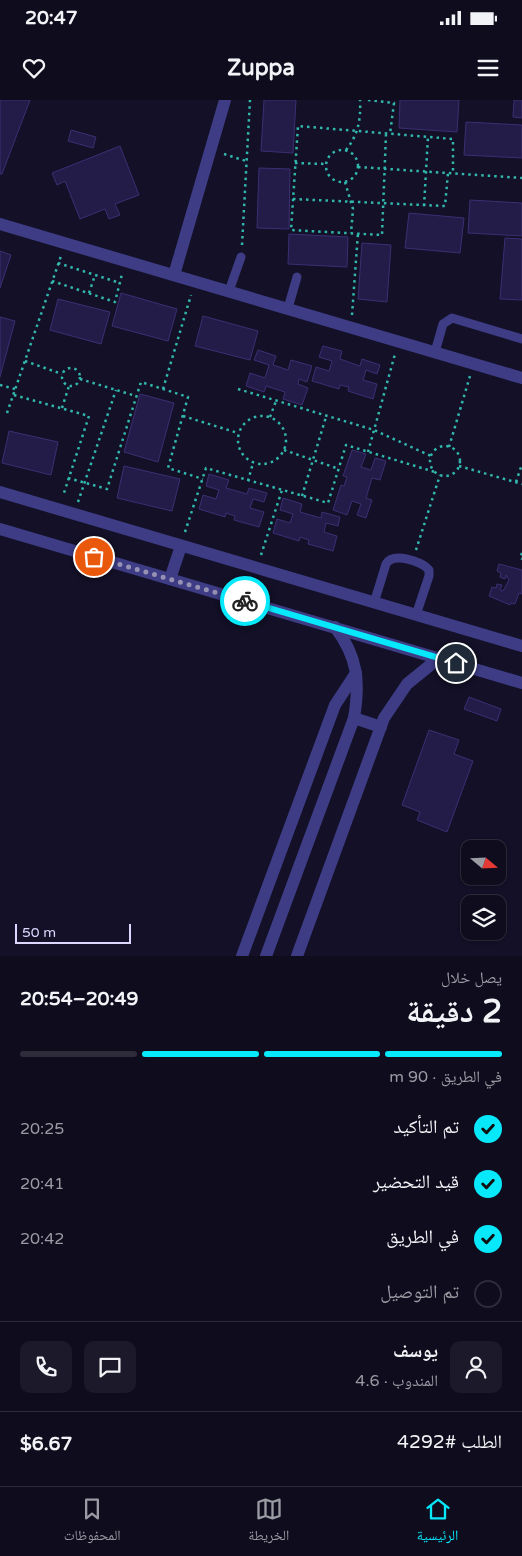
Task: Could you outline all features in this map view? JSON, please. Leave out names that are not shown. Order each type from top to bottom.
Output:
[{"type":"street","points":[[174,275],[224,100]]},
{"type":"street","points":[[0,224],[522,376]]},
{"type":"street","points":[[0,492],[522,646]]},
{"type":"street","points":[[0,529],[522,683]]},
{"type":"street","points":[[170,579],[181,546]]},
{"type":"street","points":[[266,956],[354,718],[356,673],[347,643],[335,627]]},
{"type":"street","points":[[297,956],[381,727],[391,706],[407,684],[439,658]]},
{"type":"street","points":[[242,956],[335,705],[356,673]]},
{"type":"street","points":[[354,718],[381,727]]},
{"type":"lane","points":[[229,291],[241,256]]},
{"type":"lane","points":[[288,308],[297,277]]},
{"type":"lane","points":[[435,352],[444,324],[452,318],[522,339]]},
{"type":"lane","points":[[374,602],[388,561],[397,557],[427,568],[430,573],[416,615]]},
{"type":"path","points":[[241,256],[250,100]]},
{"type":"path","points":[[346,150],[357,131],[360,100]]},
{"type":"path","points":[[368,100],[394,102],[390,134]]},
{"type":"path","points":[[386,134],[382,235],[291,230],[298,126],[453,139],[453,173]]},
{"type":"path","points":[[424,206],[428,137]]},
{"type":"path","points":[[210,150],[246,161]]},
{"type":"path","points":[[346,150],[355,156],[358,167],[354,177],[345,182],[331,178],[326,164],[331,154],[336,151],[346,150]]},
{"type":"path","points":[[295,163],[326,164]]},
{"type":"path","points":[[358,167],[522,178]]},
{"type":"path","points":[[293,199],[446,206],[448,173]]},
{"type":"path","points":[[345,182],[352,202],[351,233]]},
{"type":"path","points":[[352,327],[358,233]]},
{"type":"path","points":[[7,413],[65,243]]},
{"type":"path","points":[[52,281],[115,302],[125,260]]},
{"type":"path","points":[[58,263],[120,283]]},
{"type":"path","points":[[89,293],[95,275]]},
{"type":"path","points":[[163,389],[195,281]]},
{"type":"path","points":[[368,452],[399,341]]},
{"type":"path","points":[[25,361],[62,374]]},
{"type":"path","points":[[449,446],[474,363]]},
{"type":"path","points":[[62,374],[68,368],[76,369],[80,379]]},
{"type":"path","points":[[62,374],[64,383],[69,386],[76,385],[80,379]]},
{"type":"path","points":[[80,379],[136,396]]},
{"type":"path","points":[[68,478],[107,489],[141,382],[188,397],[168,468],[202,478]]},
{"type":"path","points":[[0,385],[15,389]]},
{"type":"path","points":[[62,408],[69,386]]},
{"type":"path","points":[[238,389],[374,430],[431,456]]},
{"type":"path","points":[[74,514],[116,390]]},
{"type":"path","points":[[14,394],[89,416],[58,510]]},
{"type":"path","points":[[270,417],[276,401]]},
{"type":"path","points":[[183,416],[238,433]]},
{"type":"path","points":[[270,417],[284,431],[286,444],[284,450],[280,456],[268,464],[253,463],[242,454],[237,440],[238,433],[251,418],[270,417]]},
{"type":"path","points":[[302,496],[326,417]]},
{"type":"path","points":[[181,546],[206,468],[328,503],[346,445],[440,475],[451,474],[458,466],[458,454],[449,446],[438,447],[431,456],[430,462],[435,472]]},
{"type":"path","points":[[284,450],[339,469]]},
{"type":"path","points":[[248,481],[253,463]]},
{"type":"path","points":[[516,482],[522,464]]},
{"type":"path","points":[[458,466],[522,484]]},
{"type":"path","points":[[412,562],[440,475]]},
{"type":"path","points":[[257,568],[282,490]]},
{"type":"path","points":[[522,552],[520,558],[522,559]]},
{"type":"building","points":[[0,100],[30,100],[2,174],[0,174]]},
{"type":"building","points":[[264,100],[296,100],[293,153],[261,151]]},
{"type":"building","points":[[400,100],[459,100],[457,132],[399,128]]},
{"type":"building","points":[[514,100],[522,100],[522,118],[513,117]]},
{"type":"building","points":[[466,122],[522,125],[522,158],[464,155]]},
{"type":"building","points":[[71,130],[96,137],[93,148],[68,141]]},
{"type":"building","points":[[120,146],[139,195],[115,204],[120,215],[109,219],[105,209],[80,219],[65,181],[57,185],[52,173]]},
{"type":"building","points":[[259,168],[290,169],[289,229],[257,228]]},
{"type":"building","points":[[470,200],[522,203],[522,236],[468,233]]},
{"type":"building","points":[[409,213],[464,218],[460,253],[405,248]]},
{"type":"building","points":[[289,234],[348,237],[347,267],[288,264]]},
{"type":"building","points":[[505,238],[522,239],[522,300],[500,299]]},
{"type":"building","points":[[362,243],[391,245],[387,302],[358,299]]},
{"type":"building","points":[[0,251],[11,255],[0,288]]},
{"type":"building","points":[[121,293],[177,309],[168,341],[112,326]]},
{"type":"building","points":[[58,299],[110,312],[101,344],[50,330]]},
{"type":"building","points":[[203,316],[258,331],[250,360],[195,346]]},
{"type":"building","points":[[0,317],[15,321],[0,377]]},
{"type":"building","points":[[323,346],[342,351],[340,359],[360,366],[362,359],[380,365],[377,374],[366,370],[363,380],[377,384],[373,399],[348,391],[349,387],[340,385],[339,389],[312,381],[316,367],[329,371],[332,361],[319,357]]},
{"type":"building","points":[[258,350],[276,356],[273,365],[288,370],[291,360],[312,366],[307,382],[299,379],[298,384],[308,388],[302,405],[283,399],[285,392],[266,386],[264,392],[246,386],[250,373],[265,378],[269,365],[254,360]]},
{"type":"building","points":[[140,394],[174,403],[158,462],[124,452]]},
{"type":"building","points":[[9,431],[58,442],[51,475],[2,463]]},
{"type":"building","points":[[352,450],[366,454],[361,467],[371,470],[375,458],[386,461],[380,480],[372,478],[366,498],[372,500],[366,518],[357,515],[361,504],[352,501],[347,515],[333,510],[341,485],[344,486],[347,477],[343,476]]},
{"type":"building","points":[[124,466],[180,479],[172,511],[117,498]]},
{"type":"building","points":[[209,474],[229,480],[226,488],[247,494],[249,488],[267,493],[264,502],[253,499],[250,508],[264,512],[259,527],[234,520],[235,516],[226,513],[225,517],[199,509],[203,495],[216,499],[219,490],[206,486]]},
{"type":"building","points":[[283,498],[302,504],[300,512],[321,518],[322,512],[340,517],[338,526],[326,523],[324,532],[337,536],[333,551],[308,544],[309,540],[300,537],[299,541],[273,533],[277,519],[290,523],[293,514],[280,510]]},
{"type":"building","points":[[499,564],[522,570],[522,594],[519,593],[515,604],[511,603],[510,605],[489,596],[492,587],[496,588],[497,584],[502,585],[500,590],[503,591],[509,580],[506,575],[505,579],[500,577],[501,573],[497,571]]},
{"type":"building","points":[[469,697],[501,709],[497,721],[464,709]]},
{"type":"building","points":[[429,730],[459,740],[454,754],[473,761],[447,832],[417,820],[420,812],[402,805]]},
{"type":"way so far","points":[[94,557],[245,601]]},
{"type":"route","points":[[245,601],[456,663]]}]
